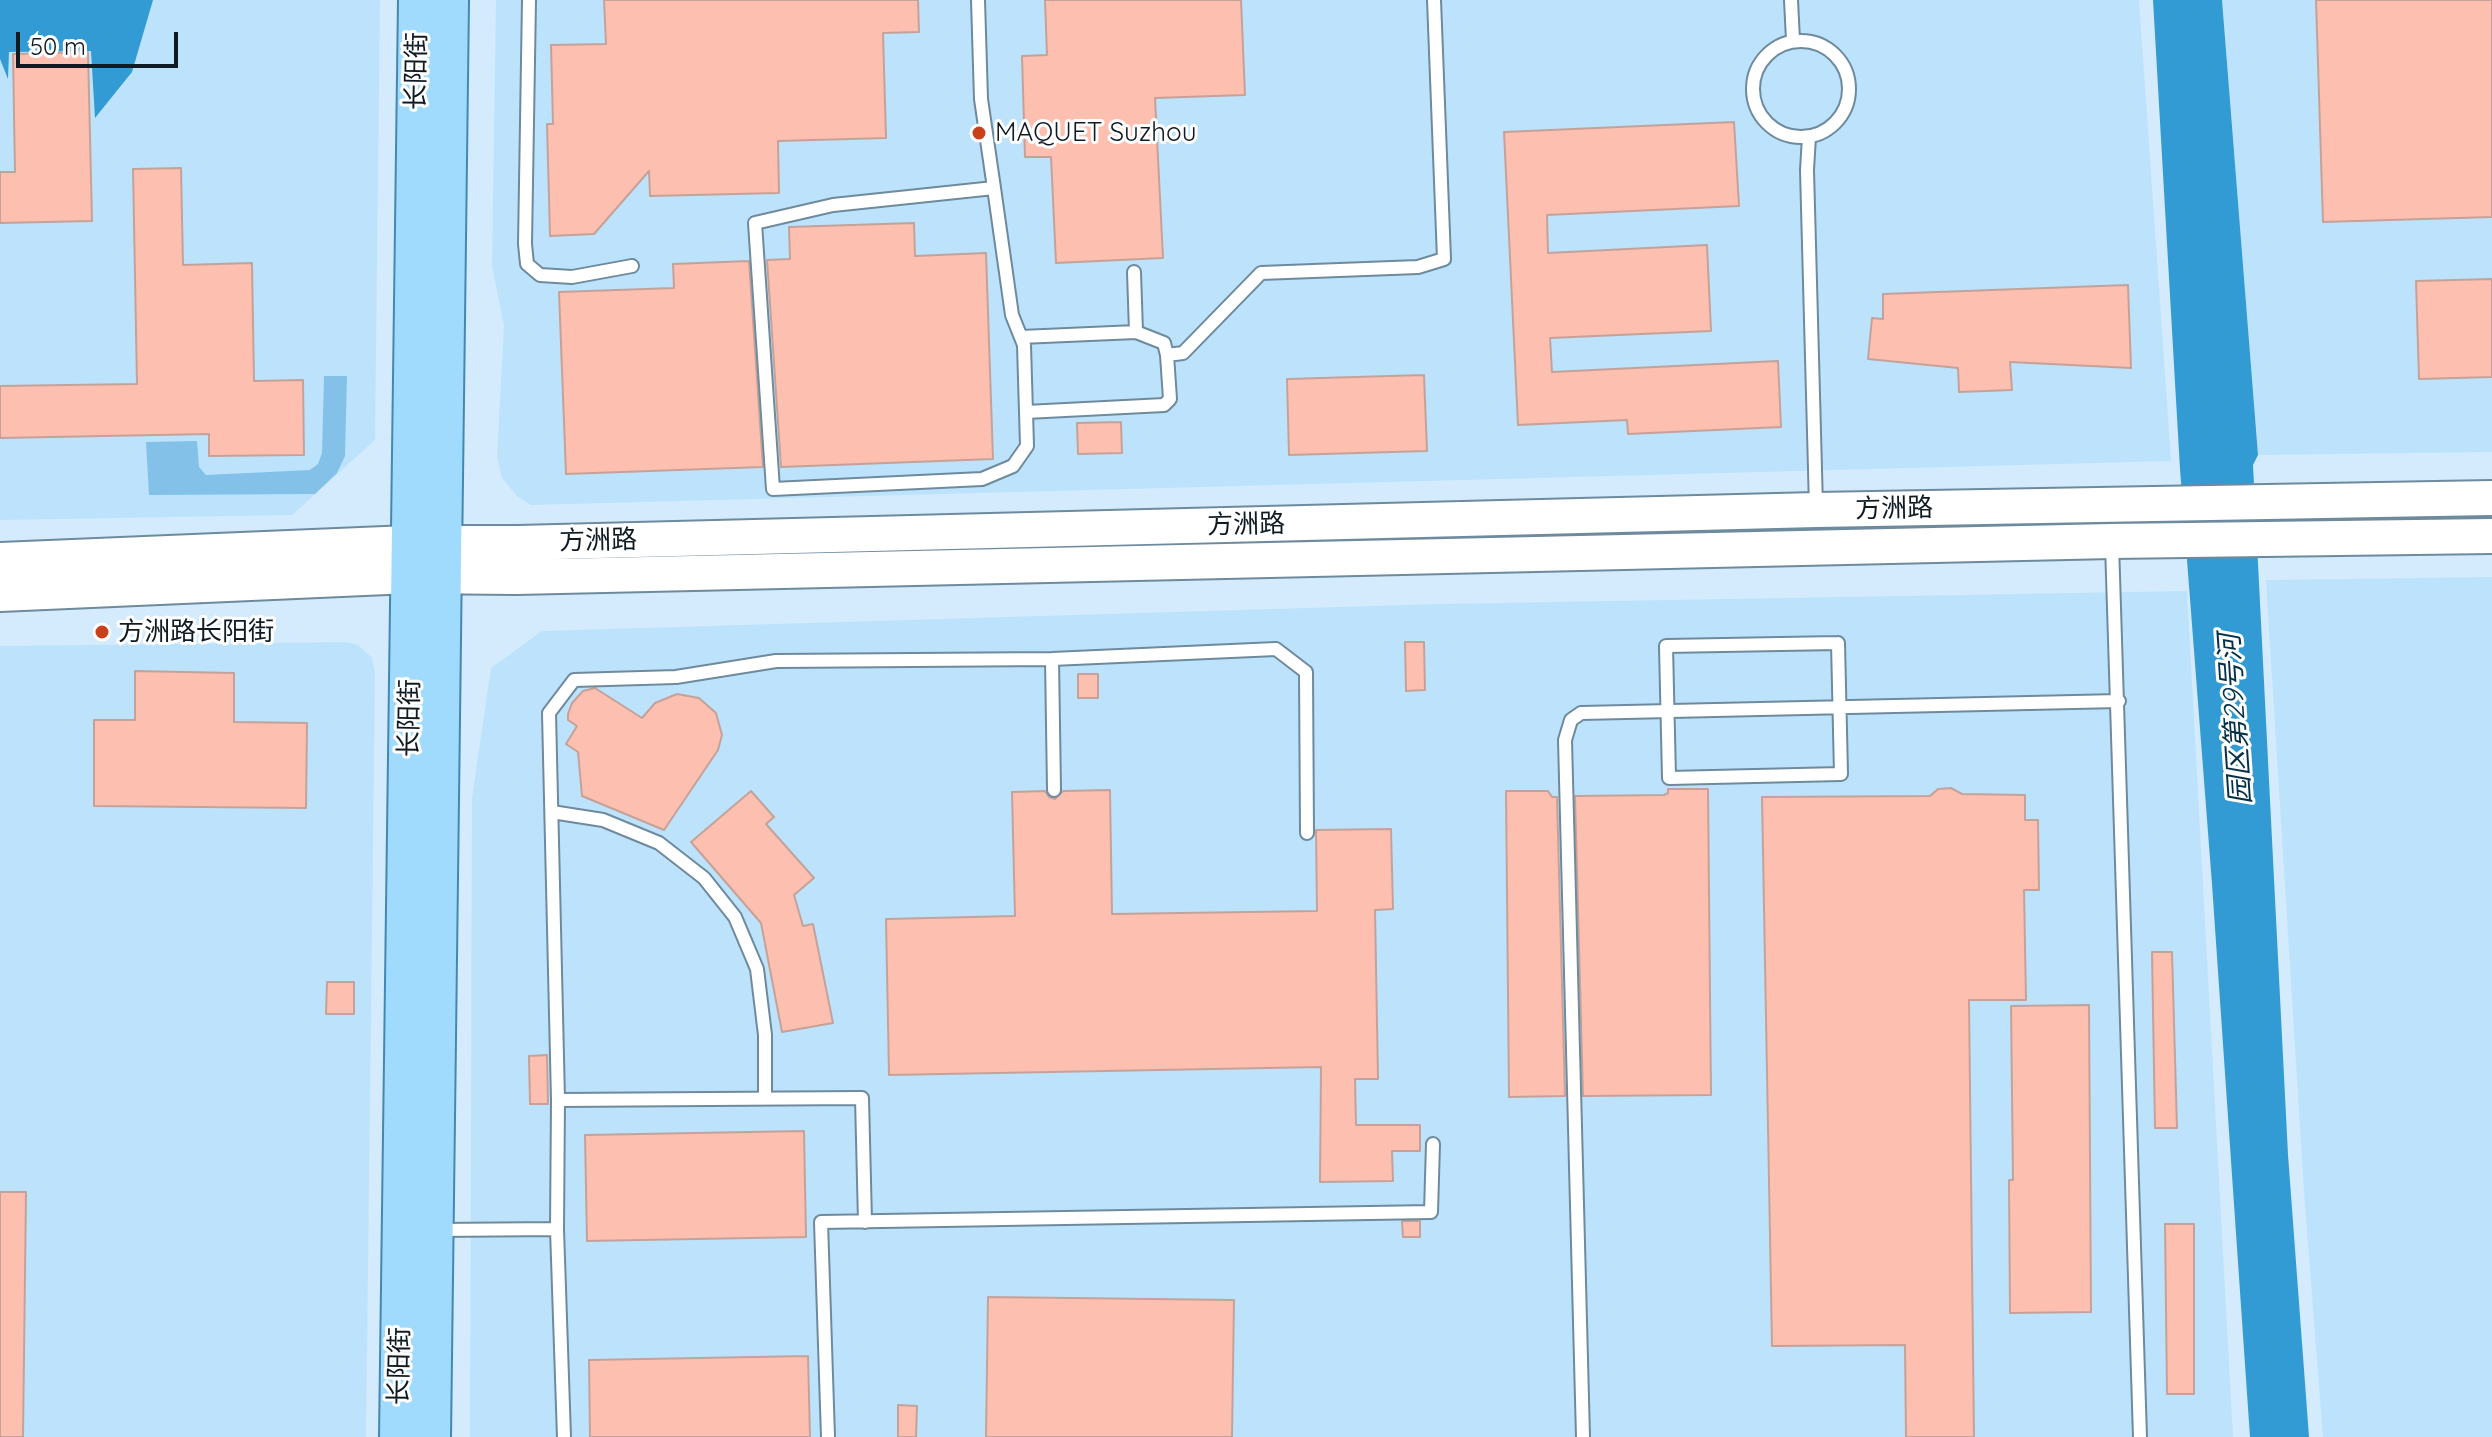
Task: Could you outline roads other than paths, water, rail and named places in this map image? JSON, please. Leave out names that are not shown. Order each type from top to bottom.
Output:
[{"type":"main road","name":"长阳街","points":[[418,0],[434,1230],[431,1437]]},
{"type":"main road","name":"长阳街","points":[[399,1437],[426,560],[449,0]]},
{"type":"main road","name":"方洲路","points":[[0,594],[426,560],[1816,510],[2492,498]]},
{"type":"main road","name":"方洲路","points":[[0,560],[426,560],[2492,536]]},
{"type":"lane","points":[[529,0],[527,264],[540,275],[572,277],[632,266]]},
{"type":"lane","points":[[978,0],[981,99],[994,188],[1012,315],[1024,345],[1027,446],[1013,466],[982,479],[773,489],[755,223],[833,205],[994,188]]},
{"type":"lane","points":[[1167,355],[1183,353],[1261,273],[1418,267],[1444,259],[1434,0]]},
{"type":"lane","points":[[1791,0],[1793,40]]},
{"type":"lane","points":[[1793,40],[1823,45],[1845,66],[1850,96],[1836,123],[1809,137],[1779,133],[1757,111],[1752,82],[1766,54],[1793,40]]},
{"type":"lane","points":[[1809,137],[1807,170],[1816,510]]},
{"type":"lane","points":[[1134,272],[1136,332]]},
{"type":"lane","points":[[1021,337],[1136,332],[1164,343],[1170,399],[1164,405],[1026,412]]},
{"type":"lane","points":[[2112,541],[2140,1437]]},
{"type":"lane","points":[[1838,643],[1841,774],[1669,778],[1668,711],[1666,646],[1838,643]]},
{"type":"lane","points":[[564,1437],[557,1229],[558,1100],[549,713],[574,680],[676,677],[776,661],[1052,659],[1276,649],[1306,672],[1307,833]]},
{"type":"lane","points":[[1052,659],[1054,790]]},
{"type":"lane","points":[[1583,1437],[1565,740],[1571,720],[1581,713],[2119,701]]},
{"type":"lane","points":[[552,812],[603,820],[659,843],[704,878],[735,917],[757,969],[765,1035],[765,1097]]},
{"type":"lane","points":[[558,1100],[862,1098],[865,1222]]},
{"type":"lane","points":[[828,1437],[821,1222],[1431,1212],[1433,1144]]},
{"type":"lane","points":[[434,1230],[557,1229]]},
{"type":"water","points":[[0,0],[153,0],[132,72],[95,118],[91,51],[9,52],[8,79],[0,59]]},
{"type":"water","name":"园区第29号河","points":[[2153,0],[2222,0],[2258,455],[2253,465],[2288,1155],[2309,1437],[2250,1437],[2180,469]]},
{"type":"place","name":"MAQUET Suzhou","points":[[979,133]]},
{"type":"place","name":"方洲路长阳街","points":[[102,632]]}]
